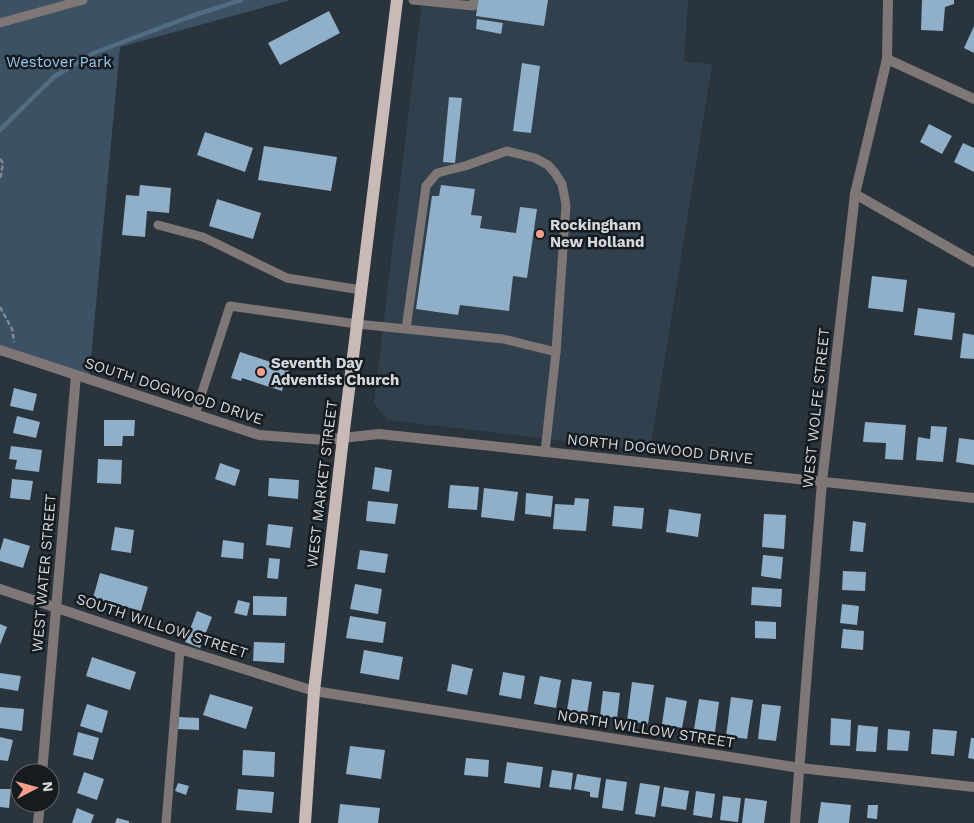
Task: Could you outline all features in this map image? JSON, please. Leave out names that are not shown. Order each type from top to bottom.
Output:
[{"type":"main road","name":"WEST MARKET STREET","points":[[305,823],[314,691],[397,0]]},
{"type":"street","name":"WEST WOLFE STREET","points":[[796,823],[822,482],[855,194],[887,60],[888,0]]},
{"type":"street","points":[[887,60],[974,99]]},
{"type":"street","points":[[855,194],[974,262]]},
{"type":"street","name":"SOUTH DOGWOOD DRIVE","points":[[0,350],[259,436],[324,440],[343,438]]},
{"type":"street","name":"WEST WATER STREET","points":[[43,763],[76,375]]},
{"type":"street","name":"NORTH DOGWOOD DRIVE","points":[[343,438],[379,434],[974,498]]},
{"type":"street","name":"SOUTH WILLOW STREET","points":[[0,589],[314,691]]},
{"type":"street","name":"NORTH WILLOW STREET","points":[[314,691],[800,768],[974,787]]},
{"type":"lane","points":[[0,23],[83,0]]},
{"type":"lane","points":[[412,0],[450,2],[473,6],[474,0]]},
{"type":"lane","points":[[406,329],[426,186],[437,173],[466,166],[506,151],[527,155],[546,163],[555,172],[565,192],[566,202],[556,352],[546,452]]},
{"type":"lane","points":[[158,225],[203,237],[287,278],[361,290]]},
{"type":"lane","points":[[195,414],[230,306],[357,324],[503,339],[556,352]]},
{"type":"lane","points":[[166,823],[180,649]]},
{"type":"path","points":[[0,159],[3,163],[0,180]]},
{"type":"path","points":[[0,307],[12,329],[14,340],[12,354]]},
{"type":"shaded area","name":"Rockingham New Holland","points":[[422,0],[688,0],[684,61],[712,65],[650,451],[387,420],[374,403]]},
{"type":"green space","name":"Westover Park","points":[[0,0],[290,0],[120,47],[89,379],[0,347]]},
{"type":"building","points":[[478,0],[548,0],[544,26],[476,16]]},
{"type":"building","points":[[922,0],[954,0],[954,4],[945,7],[943,31],[921,30]]},
{"type":"building","points":[[329,11],[340,33],[280,65],[268,43]]},
{"type":"building","points":[[477,19],[503,23],[501,34],[476,29]]},
{"type":"building","points":[[974,26],[974,53],[964,48]]},
{"type":"building","points":[[522,63],[540,66],[531,133],[513,131]]},
{"type":"building","points":[[449,97],[462,98],[455,163],[443,162]]},
{"type":"building","points":[[929,124],[952,136],[942,154],[920,142]]},
{"type":"building","points":[[205,132],[253,148],[245,172],[197,155]]},
{"type":"building","points":[[963,143],[974,148],[974,172],[954,162]]},
{"type":"building","points":[[264,146],[337,157],[331,191],[258,180]]},
{"type":"building","points":[[140,185],[171,188],[169,213],[147,211],[145,237],[122,235],[126,195],[139,196]]},
{"type":"building","points":[[441,185],[475,189],[471,215],[482,216],[480,228],[516,233],[520,207],[537,209],[527,278],[513,276],[509,311],[460,305],[458,315],[416,309],[432,196],[439,196]]},
{"type":"building","points":[[217,199],[261,213],[253,239],[209,226]]},
{"type":"building","points":[[872,276],[907,280],[903,312],[868,308]]},
{"type":"building","points":[[918,308],[955,313],[952,340],[914,335]]},
{"type":"building","points":[[963,333],[974,335],[974,359],[960,358]]},
{"type":"building","name":"Seventh Day Adventist Church","points":[[240,352],[289,368],[287,376],[291,377],[288,385],[284,384],[282,391],[242,378],[241,381],[231,378]]},
{"type":"building","points":[[14,388],[37,394],[33,411],[10,406]]},
{"type":"building","points":[[17,416],[40,422],[36,438],[13,433]]},
{"type":"building","points":[[104,420],[135,420],[134,436],[123,436],[122,446],[104,446]]},
{"type":"building","points":[[865,422],[906,425],[903,460],[885,459],[886,443],[863,442]]},
{"type":"building","points":[[931,426],[947,427],[943,462],[916,460],[918,437],[930,439]]},
{"type":"building","points":[[959,438],[974,440],[974,465],[956,462]]},
{"type":"building","points":[[11,446],[42,450],[39,472],[15,469],[17,460],[9,459]]},
{"type":"building","points":[[98,459],[122,460],[121,484],[97,483]]},
{"type":"building","points":[[220,463],[240,470],[235,486],[215,479]]},
{"type":"building","points":[[375,467],[392,470],[389,492],[372,489]]},
{"type":"building","points":[[269,478],[299,480],[298,499],[268,496]]},
{"type":"building","points":[[12,479],[33,481],[30,500],[10,498]]},
{"type":"building","points":[[450,485],[479,487],[477,510],[448,508]]},
{"type":"building","points":[[484,488],[518,492],[514,521],[481,517]]},
{"type":"building","points":[[526,493],[553,496],[551,517],[525,514]]},
{"type":"building","points":[[575,498],[589,499],[586,531],[553,529],[555,504],[574,505]]},
{"type":"building","points":[[368,501],[398,504],[395,524],[366,521]]},
{"type":"building","points":[[614,506],[644,508],[642,529],[612,526]]},
{"type":"building","points":[[669,509],[701,514],[698,537],[666,532]]},
{"type":"building","points":[[764,514],[786,515],[784,549],[762,547]]},
{"type":"building","points":[[853,521],[866,523],[863,552],[850,551]]},
{"type":"building","points":[[268,524],[293,527],[290,548],[266,545]]},
{"type":"building","points":[[115,527],[134,530],[131,553],[111,550]]},
{"type":"building","points":[[4,538],[30,546],[23,568],[0,561],[0,551]]},
{"type":"building","points":[[223,540],[244,543],[243,559],[221,557]]},
{"type":"building","points":[[360,550],[388,554],[385,573],[357,569]]},
{"type":"building","points":[[763,555],[783,557],[781,579],[761,576]]},
{"type":"building","points":[[269,558],[280,559],[278,579],[267,578]]},
{"type":"building","points":[[843,571],[866,572],[865,591],[842,590]]},
{"type":"building","points":[[100,573],[148,587],[141,611],[93,598]]},
{"type":"building","points":[[355,584],[382,589],[378,614],[350,609]]},
{"type":"building","points":[[752,587],[782,589],[781,607],[751,605]]},
{"type":"building","points":[[253,596],[287,597],[286,616],[253,615]]},
{"type":"building","points":[[238,600],[250,603],[247,616],[234,613]]},
{"type":"building","points":[[842,604],[859,606],[857,625],[840,623]]},
{"type":"building","points":[[197,611],[212,617],[200,648],[185,642]]},
{"type":"building","points":[[350,616],[386,622],[383,643],[346,638]]},
{"type":"building","points":[[755,621],[776,622],[776,639],[755,638]]},
{"type":"building","points":[[0,624],[7,627],[0,645]]},
{"type":"building","points":[[843,629],[864,631],[863,650],[841,648]]},
{"type":"building","points":[[254,642],[285,643],[284,663],[253,661]]},
{"type":"building","points":[[364,650],[403,657],[399,680],[360,673]]},
{"type":"building","points":[[92,657],[136,672],[130,690],[86,676]]},
{"type":"building","points":[[452,664],[473,669],[467,695],[447,691]]},
{"type":"building","points":[[503,672],[525,676],[521,699],[499,695]]},
{"type":"building","points":[[0,673],[21,676],[18,691],[0,688]]},
{"type":"building","points":[[540,676],[561,680],[556,708],[534,704]]},
{"type":"building","points":[[572,679],[592,682],[587,714],[567,710]]},
{"type":"building","points":[[632,682],[654,685],[648,724],[627,721]]},
{"type":"building","points":[[603,691],[620,693],[617,718],[600,716]]},
{"type":"building","points":[[210,694],[253,707],[246,729],[203,715]]},
{"type":"building","points":[[666,697],[687,701],[682,728],[662,724]]},
{"type":"building","points":[[731,697],[753,700],[747,739],[726,736]]},
{"type":"building","points":[[699,699],[719,702],[715,732],[694,729]]},
{"type":"building","points":[[87,704],[108,711],[102,733],[80,726]]},
{"type":"building","points":[[762,704],[781,706],[776,741],[758,739]]},
{"type":"building","points":[[0,707],[24,709],[22,731],[0,728]]},
{"type":"building","points":[[179,717],[199,718],[199,730],[178,729]]},
{"type":"building","points":[[831,718],[851,720],[850,746],[830,745]]},
{"type":"building","points":[[858,725],[878,727],[876,752],[856,751]]},
{"type":"building","points":[[888,729],[910,731],[908,751],[887,750]]},
{"type":"building","points":[[933,729],[957,731],[954,756],[931,754]]},
{"type":"building","points":[[78,732],[99,738],[93,760],[73,755]]},
{"type":"building","points":[[0,737],[13,740],[8,761],[0,760]]},
{"type":"building","points":[[971,738],[974,738],[974,759],[968,758]]},
{"type":"building","points":[[350,746],[385,750],[381,779],[346,774]]},
{"type":"building","points":[[243,750],[275,752],[274,777],[242,775]]},
{"type":"building","points":[[466,758],[489,760],[488,777],[464,775]]},
{"type":"building","points":[[507,762],[543,767],[540,788],[504,783]]},
{"type":"building","points":[[552,770],[573,773],[571,790],[549,787]]},
{"type":"building","points":[[84,772],[104,779],[97,800],[77,793]]},
{"type":"building","points":[[577,774],[601,778],[598,798],[590,797],[590,792],[574,789]]},
{"type":"building","points":[[606,779],[627,782],[623,811],[602,808]]},
{"type":"building","points":[[178,783],[189,786],[186,795],[175,791]]},
{"type":"building","points":[[640,783],[660,786],[655,817],[635,814]]},
{"type":"building","points":[[664,787],[689,791],[686,810],[661,806]]},
{"type":"building","points":[[0,789],[10,789],[9,808],[0,807]]},
{"type":"building","points":[[238,789],[274,792],[272,813],[236,810]]},
{"type":"building","points":[[696,791],[715,794],[712,818],[693,815]]},
{"type":"building","points":[[723,796],[741,798],[738,822],[720,820]]},
{"type":"building","points":[[745,798],[767,801],[764,823],[742,823]]},
{"type":"building","points":[[821,802],[851,805],[849,823],[818,823]]},
{"type":"building","points":[[340,804],[380,808],[378,823],[338,823]]},
{"type":"building","points":[[868,805],[878,805],[877,819],[867,818]]},
{"type":"building","points":[[77,808],[94,815],[91,823],[72,823]]},
{"type":"building","points":[[117,818],[129,821],[129,823],[115,823]]},
{"type":"waterway","points":[[0,130],[55,76],[94,53],[189,17],[241,0]]},
{"type":"place","name":"Rockingham New Holland","points":[[540,234]]},
{"type":"place","name":"Seventh Day Adventist Church","points":[[261,372]]}]
